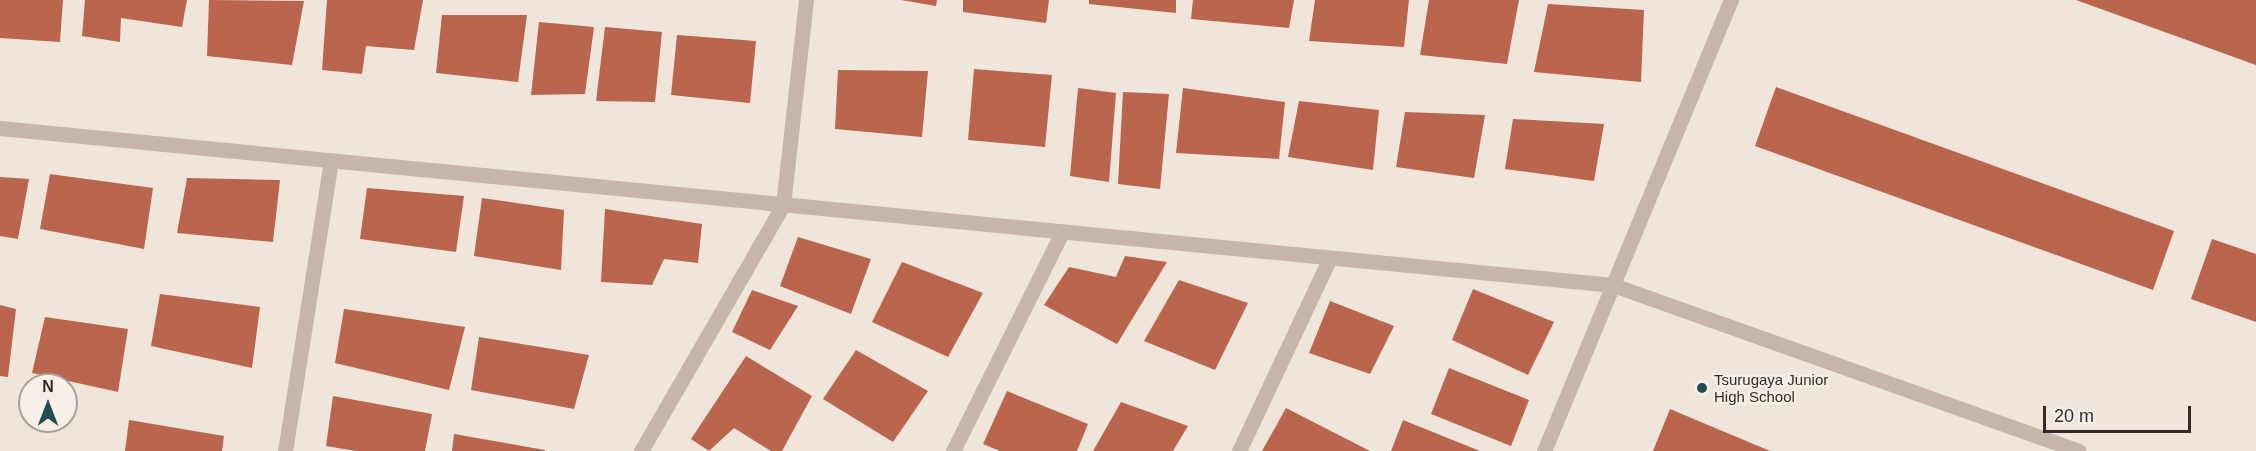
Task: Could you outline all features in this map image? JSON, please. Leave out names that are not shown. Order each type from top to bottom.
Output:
[{"type":"street","points":[[641,451],[783,205],[806,0]]},
{"type":"street","points":[[1544,451],[1731,0]]},
{"type":"street","points":[[0,128],[1613,285],[2078,451]]},
{"type":"street","points":[[285,451],[331,160]]},
{"type":"street","points":[[953,451],[1062,232]]},
{"type":"street","points":[[1239,451],[1330,258]]},
{"type":"building","points":[[0,0],[63,0],[60,42],[0,38]]},
{"type":"building","points":[[85,0],[187,0],[182,27],[121,18],[120,42],[82,36]]},
{"type":"building","points":[[209,0],[304,1],[292,65],[207,56]]},
{"type":"building","points":[[327,0],[423,0],[414,50],[366,46],[362,74],[322,70]]},
{"type":"building","points":[[901,0],[937,0],[936,6]]},
{"type":"building","points":[[963,0],[1049,0],[1046,23],[963,12]]},
{"type":"building","points":[[1089,0],[1176,0],[1176,13],[1089,4]]},
{"type":"building","points":[[1193,0],[1294,0],[1289,28],[1191,19]]},
{"type":"building","points":[[1315,0],[1409,0],[1404,47],[1309,41]]},
{"type":"building","points":[[1429,0],[1519,0],[1507,64],[1420,55]]},
{"type":"building","points":[[2076,0],[2256,0],[2256,65]]},
{"type":"building","points":[[1548,4],[1644,10],[1641,82],[1534,72]]},
{"type":"building","points":[[442,15],[527,15],[518,82],[436,73]]},
{"type":"building","points":[[539,22],[594,27],[585,94],[531,95]]},
{"type":"building","points":[[605,27],[662,32],[655,102],[596,101]]},
{"type":"building","points":[[677,35],[756,41],[750,103],[671,95]]},
{"type":"building","points":[[974,69],[1052,75],[1045,147],[968,140]]},
{"type":"building","points":[[838,70],[928,71],[922,137],[835,129]]},
{"type":"building","points":[[1776,87],[2174,231],[2153,290],[1755,146]]},
{"type":"building","points":[[1078,88],[1116,93],[1109,182],[1070,176]]},
{"type":"building","points":[[1183,88],[1285,102],[1279,159],[1176,153]]},
{"type":"building","points":[[1123,92],[1169,94],[1160,189],[1118,184]]},
{"type":"building","points":[[1299,101],[1379,110],[1373,170],[1288,157]]},
{"type":"building","points":[[1405,112],[1485,115],[1474,178],[1396,167]]},
{"type":"building","points":[[1513,119],[1604,124],[1594,181],[1505,169]]},
{"type":"building","points":[[50,174],[153,188],[144,249],[40,229]]},
{"type":"building","points":[[0,177],[29,179],[18,239],[0,236]]},
{"type":"building","points":[[187,178],[280,180],[273,242],[177,233]]},
{"type":"building","points":[[367,188],[464,196],[456,252],[360,239]]},
{"type":"building","points":[[482,198],[564,210],[561,270],[474,256]]},
{"type":"building","points":[[605,209],[702,224],[698,263],[664,259],[652,285],[601,282]]},
{"type":"building","points":[[798,237],[871,259],[851,314],[780,286]]},
{"type":"building","points":[[2212,239],[2256,254],[2256,322],[2191,299]]},
{"type":"building","points":[[1125,256],[1167,262],[1117,344],[1044,305],[1069,267],[1116,277]]},
{"type":"building","points":[[902,262],[983,293],[948,357],[872,322]]},
{"type":"building","points":[[1179,280],[1248,303],[1215,370],[1144,341]]},
{"type":"building","points":[[1473,289],[1554,322],[1528,375],[1452,340]]},
{"type":"building","points":[[752,290],[798,306],[770,350],[732,332]]},
{"type":"building","points":[[160,294],[260,307],[252,368],[151,346]]},
{"type":"building","points":[[1330,301],[1394,326],[1370,374],[1309,353]]},
{"type":"building","points":[[0,305],[16,309],[8,377],[0,376]]},
{"type":"building","points":[[344,309],[465,327],[449,390],[335,363]]},
{"type":"building","points":[[45,317],[128,329],[118,392],[78,383],[78,373],[32,373]]},
{"type":"building","points":[[479,337],[589,355],[574,409],[471,390]]},
{"type":"building","points":[[856,350],[928,391],[893,442],[823,399]]},
{"type":"building","points":[[746,356],[812,396],[782,451],[771,451],[734,428],[709,451],[691,439]]},
{"type":"building","points":[[1449,368],[1529,400],[1511,446],[1431,414]]},
{"type":"building","points":[[1007,391],[1088,424],[1077,451],[1000,451],[983,444]]},
{"type":"building","points":[[333,396],[432,414],[425,451],[356,451],[326,446]]},
{"type":"building","points":[[1121,402],[1188,426],[1173,451],[1093,451]]},
{"type":"building","points":[[1286,408],[1370,451],[1262,451]]},
{"type":"building","points":[[1670,409],[1770,451],[1653,451]]},
{"type":"building","points":[[129,420],[224,436],[222,451],[125,451]]},
{"type":"building","points":[[1403,420],[1480,451],[1391,451]]},
{"type":"building","points":[[454,434],[545,450],[545,451],[452,451]]},
{"type":"place","name":"Tsurugaya Junior High School","points":[[1702,388]]}]
